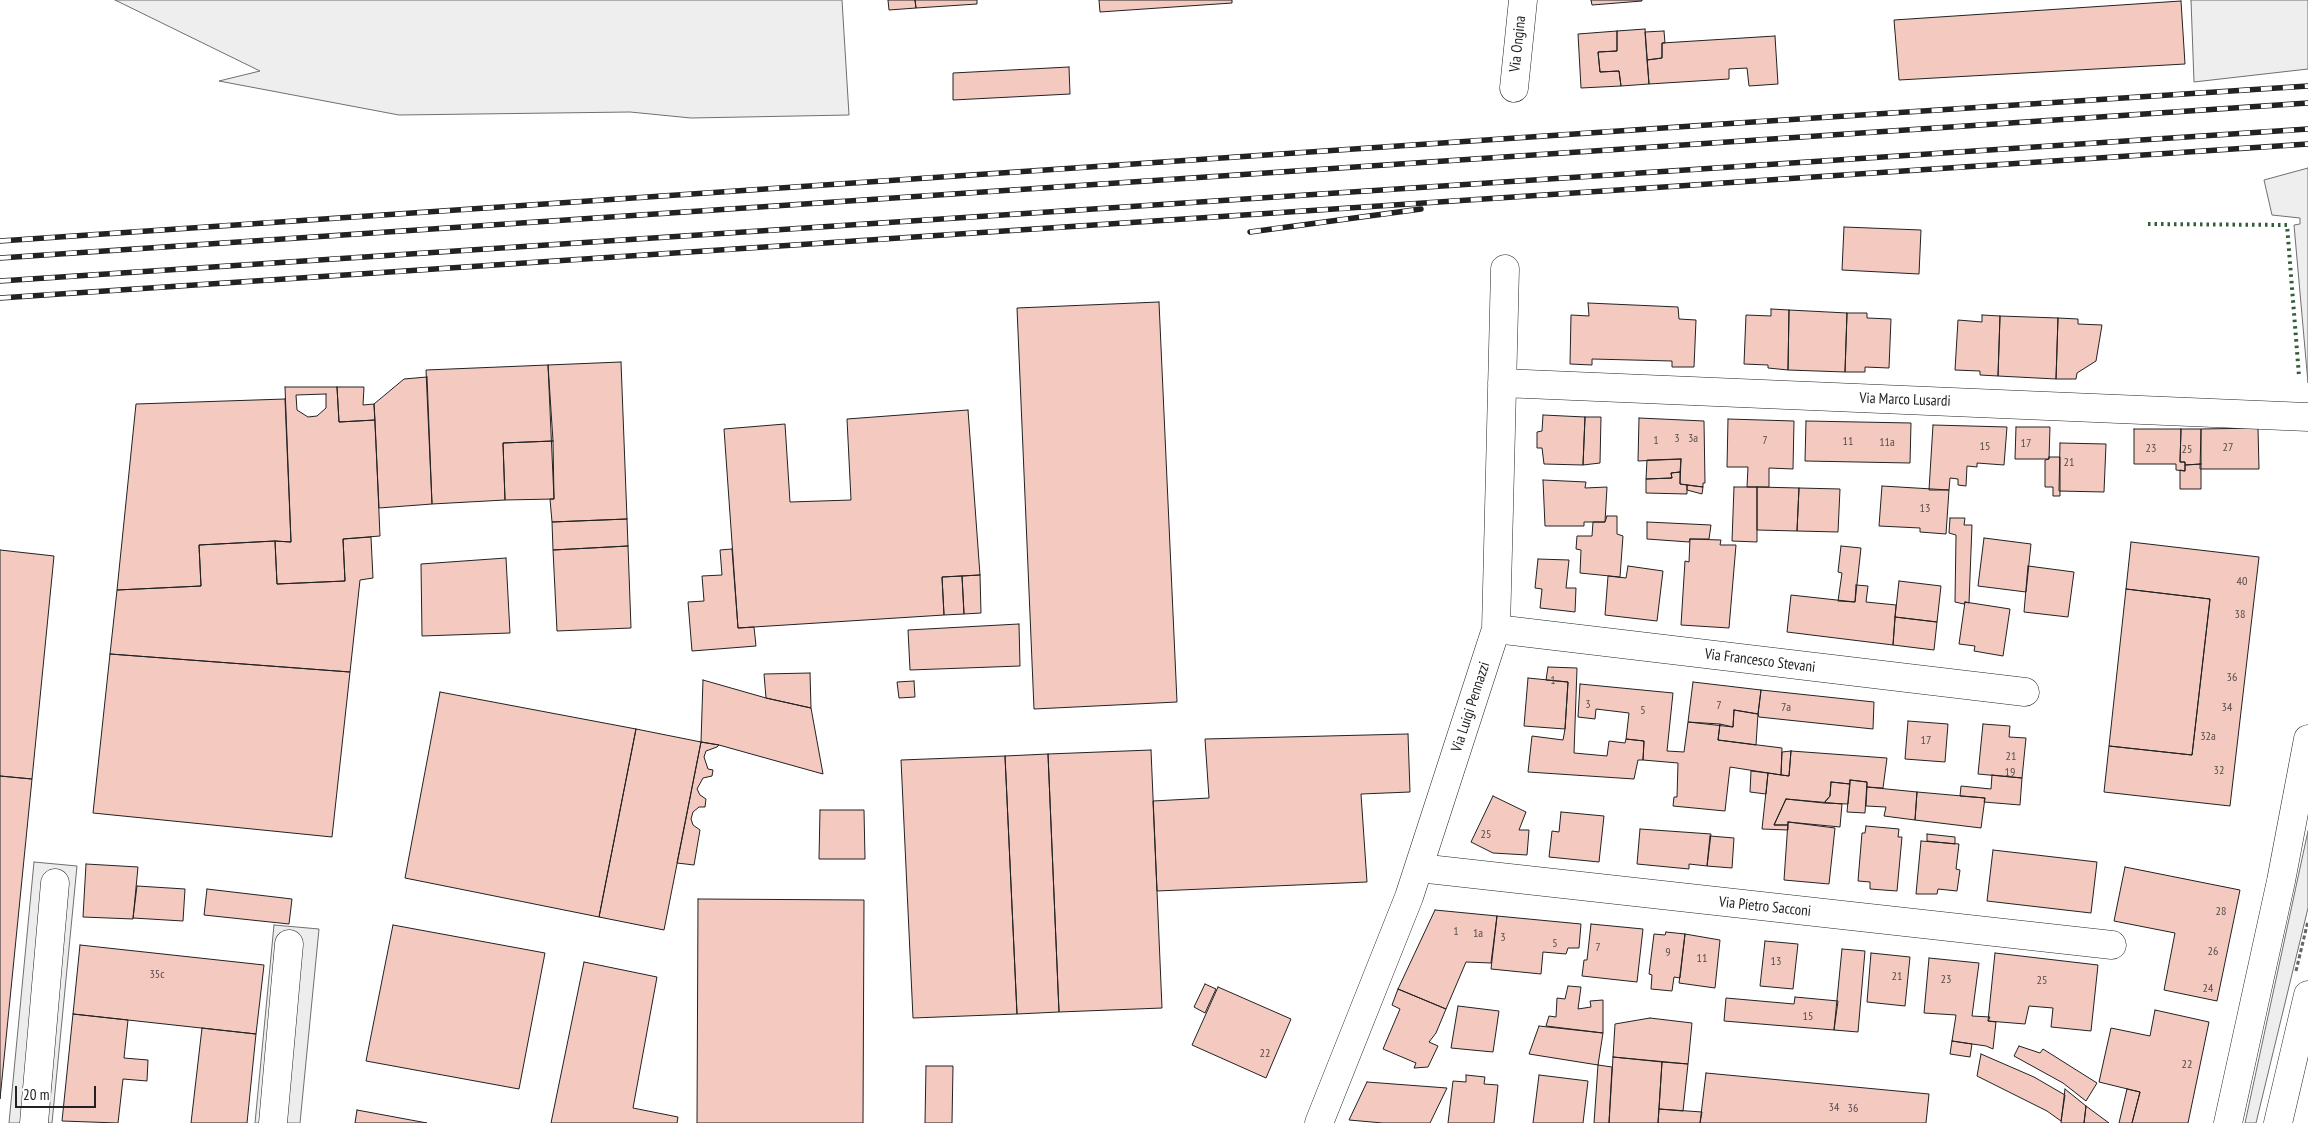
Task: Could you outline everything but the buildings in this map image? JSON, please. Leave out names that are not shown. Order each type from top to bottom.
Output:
[{"type":"street","name":"Via Ongina","points":[[1514,88],[1523,0]]},
{"type":"street","name":"Via Luigi Pennazzi","points":[[1319,1123],[1409,897],[1496,629],[1505,269]]},
{"type":"street","name":"Via Marco Lusardi","points":[[1502,383],[2308,417]]},
{"type":"street","name":"Via Francesco Stevani","points":[[1496,629],[2024,692]]},
{"type":"street","points":[[2228,1123],[2281,881],[2308,739]]},
{"type":"street","name":"Via Pietro Sacconi","points":[[1419,868],[2112,945]]},
{"type":"street","points":[[34,1123],[55,883]]},
{"type":"street","points":[[272,1123],[290,944]]},
{"type":"street","points":[[2278,1123],[2308,995]]},
{"type":"shaded area","points":[[115,0],[842,0],[849,115],[691,118],[630,112],[399,115],[219,81],[260,71]]},
{"type":"shaded area","points":[[2191,0],[2308,0],[2308,69],[2194,82]]},
{"type":"shaded area","points":[[2308,168],[2308,383],[2294,225],[2300,224],[2300,218],[2272,215],[2264,180]]},
{"type":"shaded area","points":[[2308,831],[2308,908],[2256,1123],[2245,1123]]},
{"type":"shaded area","points":[[34,862],[77,866],[52,1123],[9,1123]]},
{"type":"shaded area","points":[[274,925],[319,929],[300,1123],[255,1123]]},
{"type":"railway","points":[[0,241],[2308,86]]},
{"type":"railway","points":[[0,258],[2308,103]]},
{"type":"railway","points":[[0,281],[2308,129]]},
{"type":"railway","points":[[0,298],[2308,144]]},
{"type":"railway","points":[[1250,232],[1421,209]]},
{"type":"hedge","points":[[2148,224],[2287,225],[2299,376]]}]
